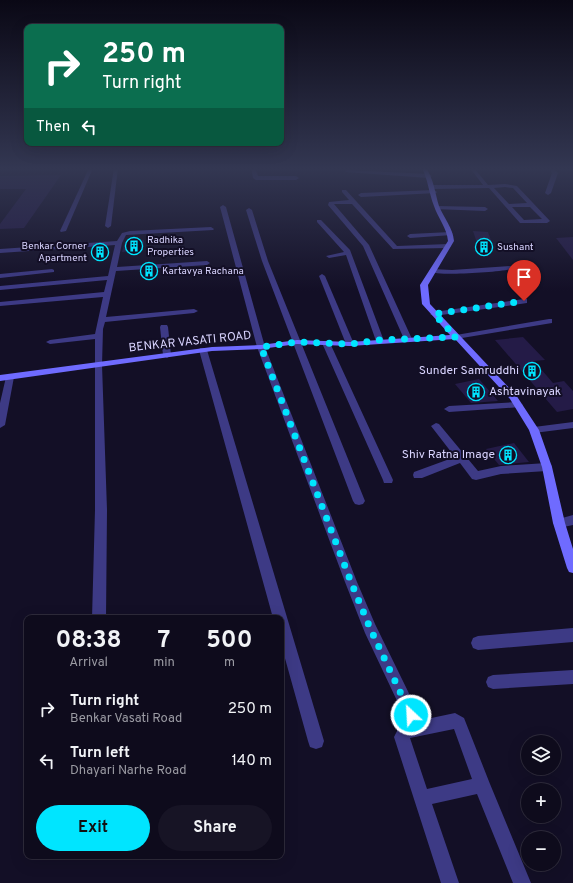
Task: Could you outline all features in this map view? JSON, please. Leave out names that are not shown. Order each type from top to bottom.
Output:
[{"type":"street","points":[[63,231],[73,209]]},
{"type":"street","points":[[108,226],[110,209]]},
{"type":"street","points":[[224,209],[261,347],[370,628],[418,729]]},
{"type":"street","points":[[335,209],[366,245],[408,339]]},
{"type":"street","points":[[360,209],[395,248],[448,246]]},
{"type":"street","points":[[438,209],[450,234],[451,241],[424,284],[426,304],[513,397],[534,430],[547,467],[559,523],[573,568]]},
{"type":"street","points":[[509,209],[522,222],[546,222],[547,220],[536,209]]},
{"type":"street","points":[[249,210],[265,261],[359,501]]},
{"type":"street","points":[[319,221],[347,250],[380,340]]},
{"type":"street","points":[[98,615],[101,510],[98,365],[99,336],[110,278],[119,244],[124,234],[211,229]]},
{"type":"street","points":[[410,236],[450,234]]},
{"type":"street","points":[[0,251],[119,244]]},
{"type":"street","points":[[329,256],[348,253]]},
{"type":"street","points":[[113,268],[207,263]]},
{"type":"street","points":[[432,271],[452,272],[511,268]]},
{"type":"street","points":[[0,276],[52,272]]},
{"type":"street","points":[[322,276],[350,344]]},
{"type":"street","points":[[0,288],[110,278]]},
{"type":"street","points":[[0,304],[107,294]]},
{"type":"street","points":[[434,314],[524,301]]},
{"type":"street","points":[[101,320],[194,311]]},
{"type":"street","points":[[456,337],[549,321]]},
{"type":"street","points":[[164,327],[167,355]]},
{"type":"street","points":[[50,342],[99,336]]},
{"type":"street","name":"BENKAR VASATI ROAD","points":[[0,378],[203,350],[261,347],[297,342],[350,344],[380,340],[456,337]]},
{"type":"street","points":[[326,343],[388,480]]},
{"type":"street","points":[[203,350],[280,615]]},
{"type":"street","points":[[0,425],[10,377]]},
{"type":"street","points":[[449,409],[518,405]]},
{"type":"street","points":[[534,430],[573,425]]},
{"type":"street","points":[[436,426],[476,476],[501,470],[547,467]]},
{"type":"street","points":[[418,475],[462,458]]},
{"type":"street","points":[[559,523],[573,520]]},
{"type":"street","points":[[284,629],[316,741]]},
{"type":"street","points":[[478,643],[573,634]]},
{"type":"street","points":[[494,682],[573,677]]},
{"type":"street","points":[[450,883],[402,737],[404,732],[457,721],[522,883]]},
{"type":"street","points":[[422,798],[482,785]]},
{"type":"building","points":[[11,209],[37,209],[24,228],[0,229],[0,224]]},
{"type":"building","points":[[473,231],[488,232],[494,249],[479,249]]},
{"type":"building","points":[[573,237],[573,260],[556,238]]},
{"type":"building","name":"Radhika Properties","points":[[144,240],[143,250],[122,252],[125,242]]},
{"type":"building","name":"Sunder Samruddhi","points":[[523,337],[545,360],[534,361],[553,383],[564,381],[573,391],[573,409],[557,412],[495,340]]},
{"type":"building","name":"Ashtavinayak","points":[[479,379],[498,401],[471,403],[455,384]]},
{"type":"building","name":"Shiv Ratna Image","points":[[514,443],[529,462],[499,465],[486,449]]},
{"type":"place","name":"Radhika Properties","points":[[134,246]]},
{"type":"place","name":"Sushant","points":[[484,247]]},
{"type":"place","name":"Benkar Corner Apartment","points":[[100,252]]},
{"type":"place","name":"Kartavya Rachana","points":[[149,271]]},
{"type":"place","name":"Sunder Samruddhi","points":[[532,371]]},
{"type":"place","name":"Ashtavinayak","points":[[476,392]]},
{"type":"place","name":"Shiv Ratna Image","points":[[508,455]]},
{"type":"route","points":[[411,715],[370,628],[351,582],[261,347],[297,342],[350,344],[380,340],[456,337],[434,314],[524,301]]}]
